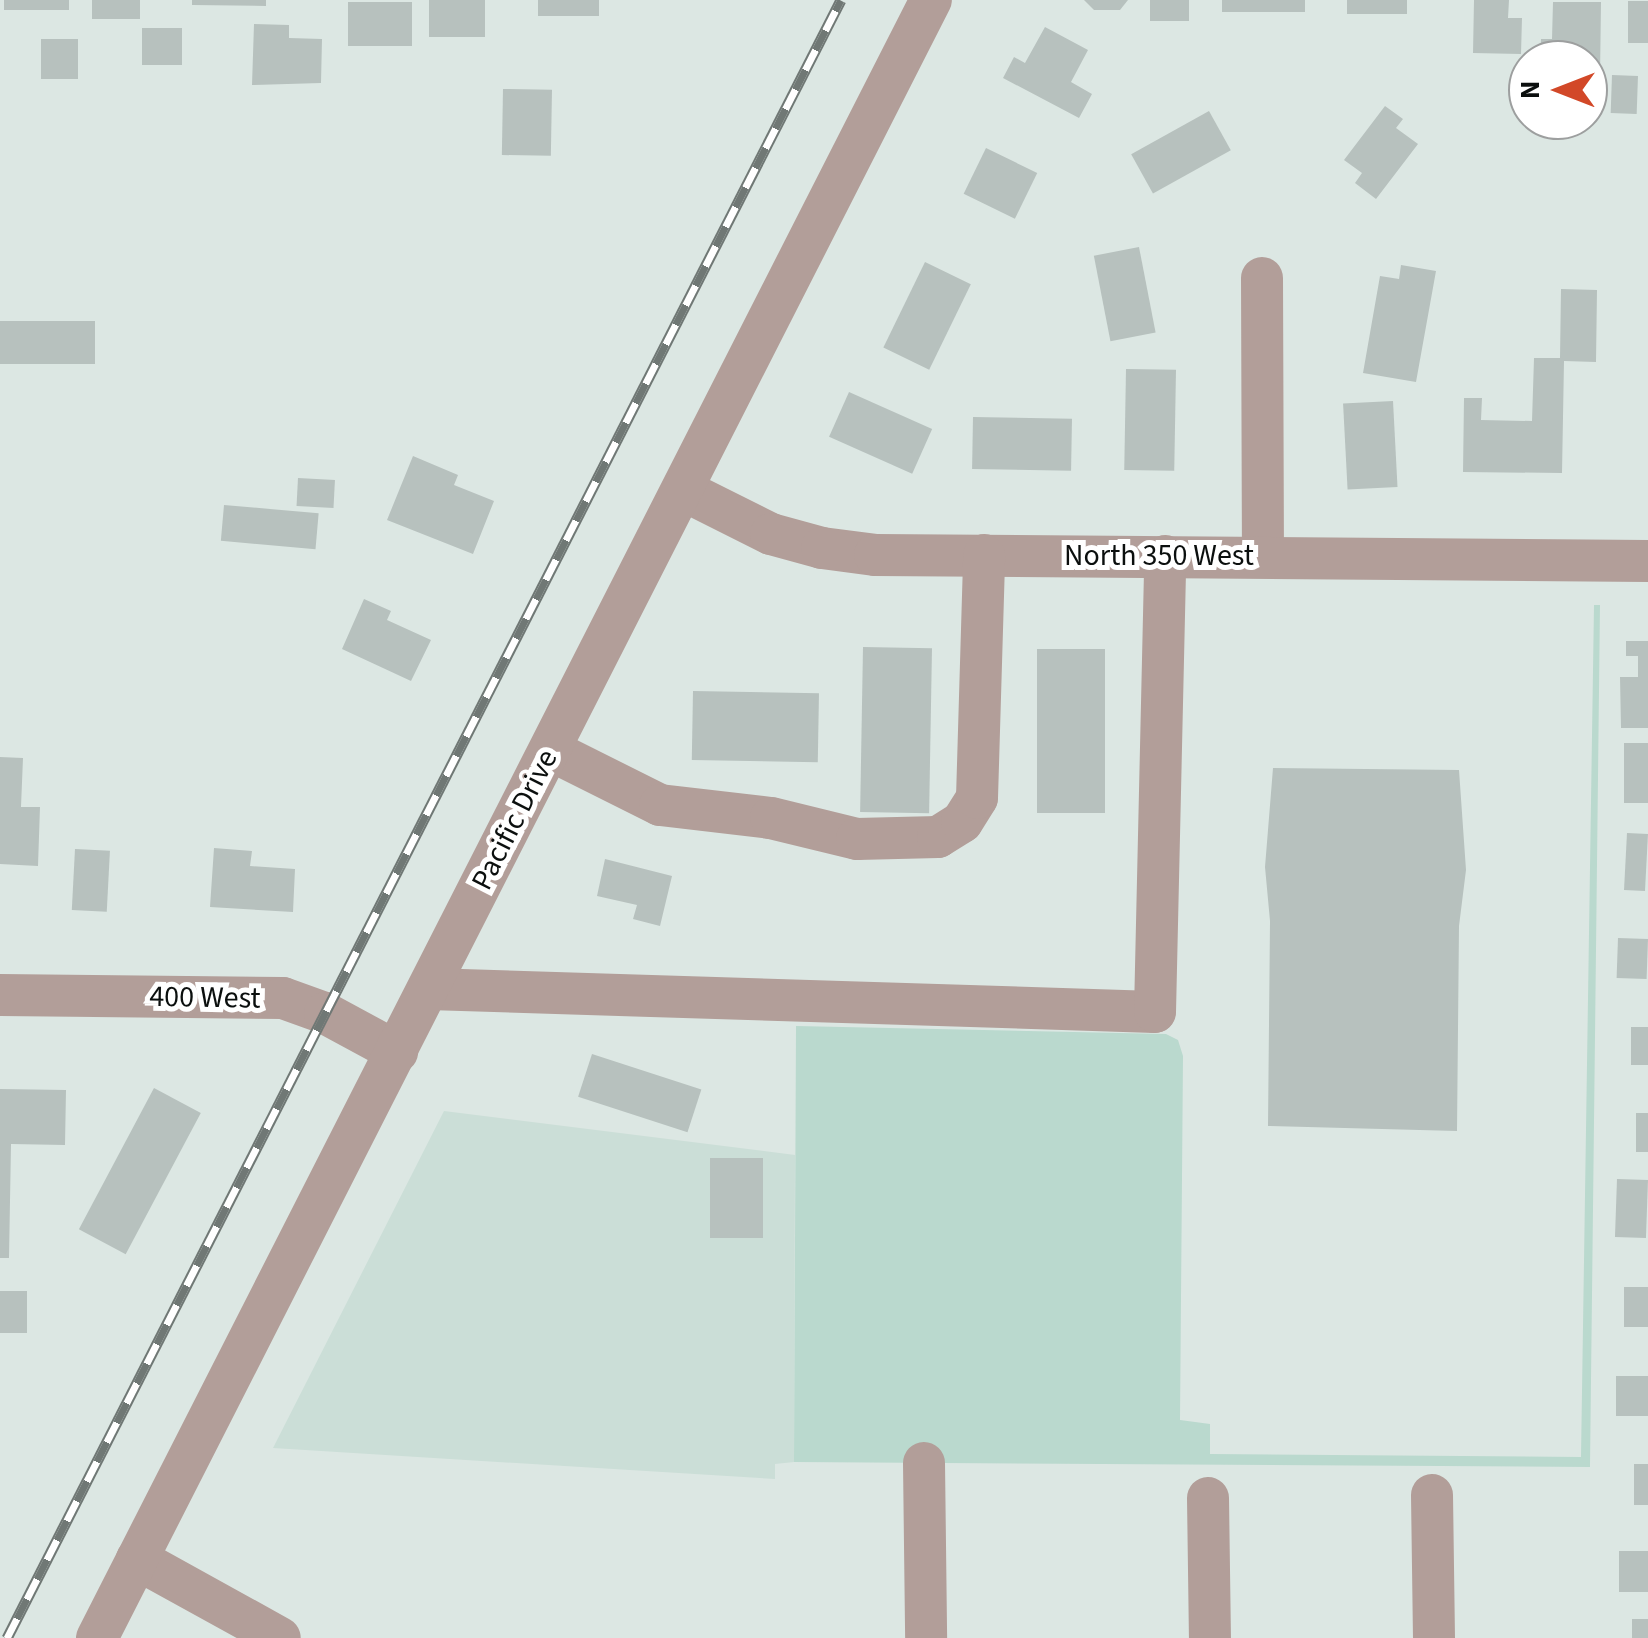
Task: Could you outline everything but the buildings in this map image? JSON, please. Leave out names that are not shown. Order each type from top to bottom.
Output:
[{"type":"street","name":"Pacific Drive","points":[[97,1638],[930,0]]},
{"type":"street","points":[[1262,278],[1264,556]]},
{"type":"street","name":"North 350 West","points":[[683,490],[771,534],[822,548],[876,555],[1648,561]]},
{"type":"street","points":[[550,750],[660,806],[771,818],[857,838],[938,837],[962,822],[977,798],[984,555]]},
{"type":"street","points":[[429,989],[1155,1012],[1165,556]]},
{"type":"street","name":"400 West","points":[[0,996],[283,998],[325,1013],[397,1052]]},
{"type":"street","points":[[924,1463],[926,1638]]},
{"type":"street","points":[[1432,1495],[1434,1638]]},
{"type":"street","points":[[1208,1498],[1210,1638]]},
{"type":"street","points":[[137,1559],[280,1638]]},
{"type":"shaded area","points":[[444,1111],[795,1155],[794,1462],[775,1464],[775,1479],[273,1448]]},
{"type":"green space","points":[[1594,605],[1600,605],[1590,1467],[794,1462],[796,1026],[1166,1034],[1178,1040],[1183,1056],[1180,1420],[1210,1424],[1210,1454],[1581,1457]]},
{"type":"railway","points":[[7,1638],[841,0]]}]
